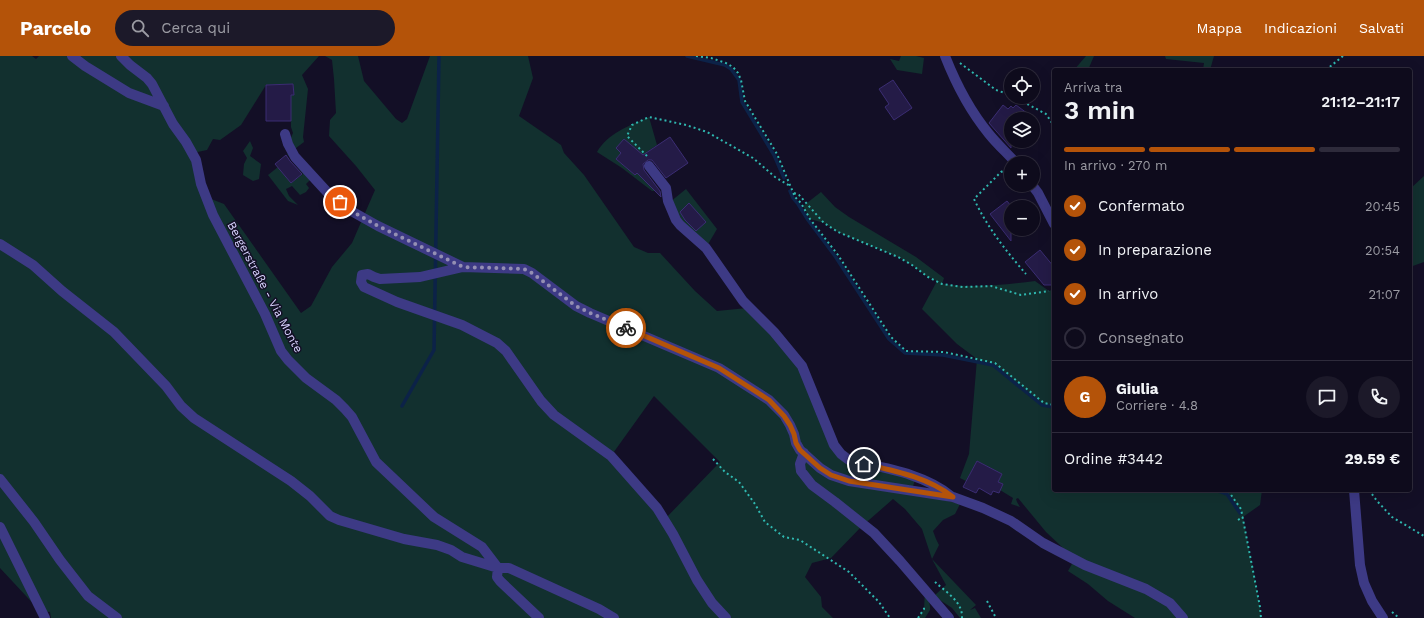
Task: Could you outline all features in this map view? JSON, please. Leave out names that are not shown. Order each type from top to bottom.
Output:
[{"type":"street","points":[[72,56],[129,94],[164,106]]},
{"type":"street","name":"Bergerstraße - Via Monte","points":[[121,56],[152,84],[173,124],[186,142],[196,160],[201,184],[213,215],[265,314],[281,351],[306,378],[336,400],[352,417],[376,462],[434,516],[482,547],[498,568],[497,577],[500,581],[539,618]]},
{"type":"street","points":[[945,56],[957,85],[976,116],[990,136],[1009,156]]},
{"type":"street","points":[[285,134],[288,144],[295,157],[328,193],[353,212],[378,226],[463,267]]},
{"type":"street","points":[[649,166],[666,188],[668,201],[680,226],[706,248],[743,301],[774,332],[802,366],[834,445],[840,454],[849,460],[916,477],[945,491],[953,497]]},
{"type":"street","points":[[1037,192],[1052,220]]},
{"type":"street","points":[[0,244],[33,265],[62,291],[114,332],[166,386],[181,406],[194,418],[291,481],[310,496],[330,516],[404,539],[437,545],[451,550],[462,557],[498,568],[509,568],[599,609],[614,618]]},
{"type":"street","points":[[726,618],[712,603],[697,580],[673,534],[657,508],[611,456],[554,415],[506,351],[496,343],[462,325],[396,302],[364,287],[361,282],[362,275],[368,274],[380,279],[420,277],[463,267],[524,269],[532,273],[576,306],[719,368],[769,400],[784,416],[794,434],[796,443],[800,450],[820,468],[831,475],[849,481],[953,497],[997,514],[1011,521],[1043,543],[1086,565],[1146,589],[1170,603],[1183,618]]},
{"type":"street","points":[[804,454],[800,464],[801,471],[812,485],[874,533],[949,618]]},
{"type":"street","points":[[0,479],[34,522],[60,560],[88,596],[117,618]]},
{"type":"street","points":[[1354,492],[1360,565],[1364,583],[1372,601],[1383,618]]},
{"type":"street","points":[[0,527],[45,618]]},
{"type":"path","points":[[696,56],[711,58],[726,63],[733,67],[738,73],[741,80],[745,101],[776,154],[793,192],[810,219],[838,255],[891,338],[906,351],[944,352],[994,363],[1044,403],[1052,405]]},
{"type":"path","points":[[1328,68],[1343,56]]},
{"type":"path","points":[[956,60],[996,90],[1004,93]]},
{"type":"path","points":[[1027,104],[1046,114],[1052,123]]},
{"type":"path","points":[[649,166],[650,162],[648,157],[627,136],[632,125],[649,117],[686,125],[706,132],[753,158],[775,177],[791,186]]},
{"type":"path","points":[[1004,170],[974,199],[981,215],[1011,257],[1026,274]]},
{"type":"path","points":[[793,192],[799,195],[824,223],[833,229],[898,257],[942,284],[963,287],[991,286],[1022,295],[1049,291]]},
{"type":"path","points":[[713,459],[725,472],[739,482],[755,504],[764,522],[784,537],[800,540],[849,572],[879,602],[890,618]]},
{"type":"path","points":[[1229,492],[1241,510],[1243,517],[1261,618]]},
{"type":"path","points":[[1370,492],[1392,517],[1424,536]]},
{"type":"path","points":[[1238,520],[1243,517]]},
{"type":"path","points":[[935,582],[954,598],[962,613],[962,618]]},
{"type":"path","points":[[987,601],[996,618]]},
{"type":"green space","points":[[0,56],[32,56],[36,59],[39,56],[319,56],[302,75],[308,89],[303,137],[304,142],[292,151],[288,144],[293,133],[291,127],[291,95],[294,95],[293,84],[266,85],[241,125],[220,140],[213,139],[207,150],[193,153],[206,197],[224,204],[301,313],[311,306],[332,267],[352,243],[375,190],[329,136],[330,120],[336,113],[332,60],[325,56],[358,56],[364,81],[396,119],[402,123],[407,119],[430,56],[528,56],[533,78],[519,116],[561,145],[564,153],[584,175],[634,247],[648,253],[660,253],[695,291],[717,311],[747,308],[798,362],[835,449],[915,480],[911,492],[960,504],[955,514],[943,520],[933,531],[939,545],[932,559],[922,529],[905,509],[893,499],[861,527],[831,558],[812,563],[805,577],[821,597],[822,607],[833,618],[51,618],[50,612],[40,611],[0,568]],"holes":[[[654,396],[720,462],[664,520],[611,456]]]},
{"type":"green space","points":[[901,56],[916,56],[924,58],[922,74],[897,70],[890,59],[899,61]]},
{"type":"green space","points":[[1086,56],[1094,56],[1089,68],[1076,68]]},
{"type":"green space","points":[[1165,56],[1214,56],[1211,68],[1203,68],[1204,63],[1166,59]]},
{"type":"green space","points":[[649,117],[657,145],[647,152],[648,157],[621,153],[616,159],[635,175],[637,173],[655,191],[652,191],[622,168],[597,152],[613,135]]},
{"type":"green space","points":[[250,141],[253,148],[250,156],[261,164],[259,179],[253,181],[243,175],[244,164],[247,158],[243,151]]},
{"type":"green space","points":[[292,151],[313,177],[306,184],[309,188],[306,192],[300,195],[292,186],[286,189],[289,196],[298,205],[288,201],[268,175],[278,167],[291,183],[303,174],[287,154]]},
{"type":"green space","points":[[1424,176],[1424,262],[1412,266],[1412,187]]},
{"type":"green space","points":[[686,189],[717,229],[707,246],[681,224],[670,202]]},
{"type":"green space","points":[[821,192],[835,207],[849,217],[916,257],[944,278],[942,284],[989,286],[1035,281],[1049,291],[1052,290],[1052,492],[1262,492],[1260,505],[1243,517],[1261,618],[1135,618],[1108,601],[1088,584],[1068,571],[1073,562],[1063,548],[1046,532],[1018,498],[1016,499],[1020,507],[1011,504],[1013,498],[1000,490],[1003,484],[998,482],[1002,474],[977,461],[966,481],[960,478],[969,454],[977,359],[957,344],[922,309],[937,281],[928,277],[898,257],[838,232],[824,223],[810,219],[803,206]]},
{"type":"green space","points":[[932,559],[976,605],[970,610],[975,608],[981,618],[960,618],[952,608],[934,596],[946,585]]},
{"type":"green space","points":[[925,590],[930,605],[930,610],[925,618],[918,618],[924,609]]},
{"type":"building","points":[[893,80],[912,108],[894,120],[885,107],[889,104],[879,89]]},
{"type":"building","points":[[293,84],[294,95],[291,95],[291,121],[266,121],[266,85]]},
{"type":"building","points":[[1003,105],[1008,109],[1011,106],[1013,108],[1016,105],[1026,112],[1004,112],[1004,140],[989,123]]},
{"type":"building","points":[[670,137],[688,163],[666,178],[652,160],[648,160],[643,164],[644,170],[660,191],[661,197],[637,173],[635,175],[616,159],[621,153],[616,148],[624,139],[643,155]]},
{"type":"building","points":[[286,155],[302,174],[291,183],[275,164]]},
{"type":"building","points":[[689,203],[706,222],[696,231],[685,220],[680,212]]},
{"type":"building","points":[[1004,203],[1004,232],[990,214]]},
{"type":"building","points":[[1040,250],[1052,265],[1052,285],[1044,285],[1025,262]]},
{"type":"building","points":[[977,461],[1002,474],[998,482],[1003,484],[999,493],[993,491],[991,495],[979,488],[976,493],[963,487]]},
{"type":"waterway","points":[[402,406],[434,350],[439,56]]},
{"type":"waterway","points":[[687,56],[725,65],[731,69],[739,80],[742,102],[774,155],[784,178]]},
{"type":"waterway","points":[[790,191],[793,198],[835,256],[889,339],[905,353],[943,355],[993,365],[1042,405],[1052,407]]},
{"type":"waterway","points":[[1222,492],[1227,494],[1240,513]]},
{"type":"way so far","points":[[340,202],[353,212],[378,226],[463,267],[524,269],[532,273],[576,306],[626,328]]},
{"type":"route","points":[[626,328],[719,368],[769,400],[790,425],[800,450],[820,468],[831,475],[849,481],[953,497],[945,491],[916,477],[864,464]]}]
